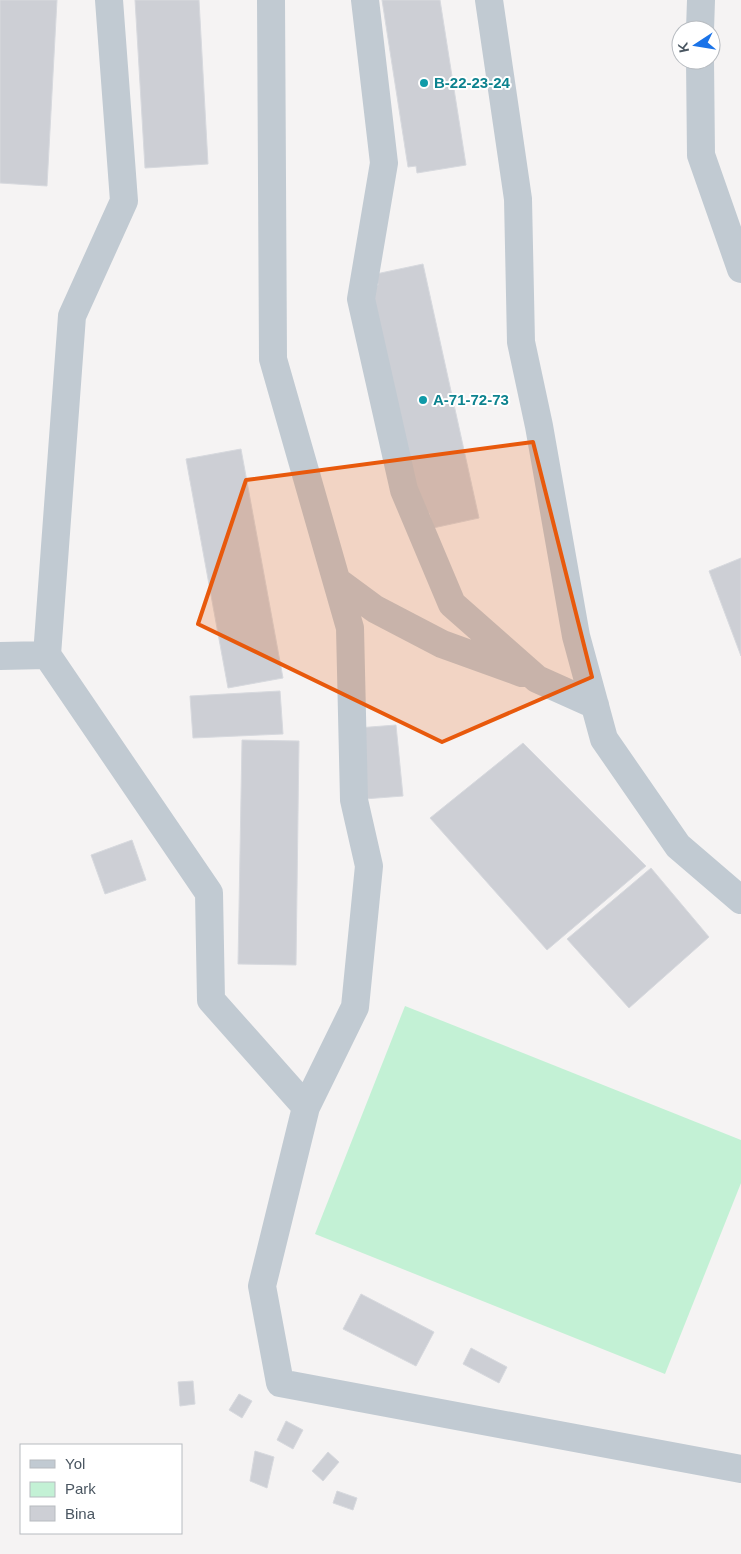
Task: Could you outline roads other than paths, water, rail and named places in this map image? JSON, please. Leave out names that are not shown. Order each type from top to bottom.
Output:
[{"type":"street","points":[[109,0],[124,201],[72,316],[47,656],[209,893],[210,1000],[306,1108]]},
{"type":"street","points":[[271,0],[274,358],[350,628],[354,800],[369,866],[356,1007],[306,1108],[262,1286],[280,1383],[741,1469]]},
{"type":"street","points":[[365,0],[384,163],[361,299],[404,490],[452,604],[537,678]]},
{"type":"street","points":[[489,0],[518,199],[521,342],[539,426],[576,636],[604,739],[678,846],[741,900]]},
{"type":"street","points":[[700,20],[701,0]]},
{"type":"street","points":[[700,70],[701,155],[741,269]]},
{"type":"street","points":[[337,581],[375,609],[442,644],[537,678],[595,705]]},
{"type":"street","points":[[0,656],[47,656]]},
{"type":"place","name":"B-22-23-24","points":[[424,83]]},
{"type":"place","name":"A-71-72-73","points":[[423,400]]}]
